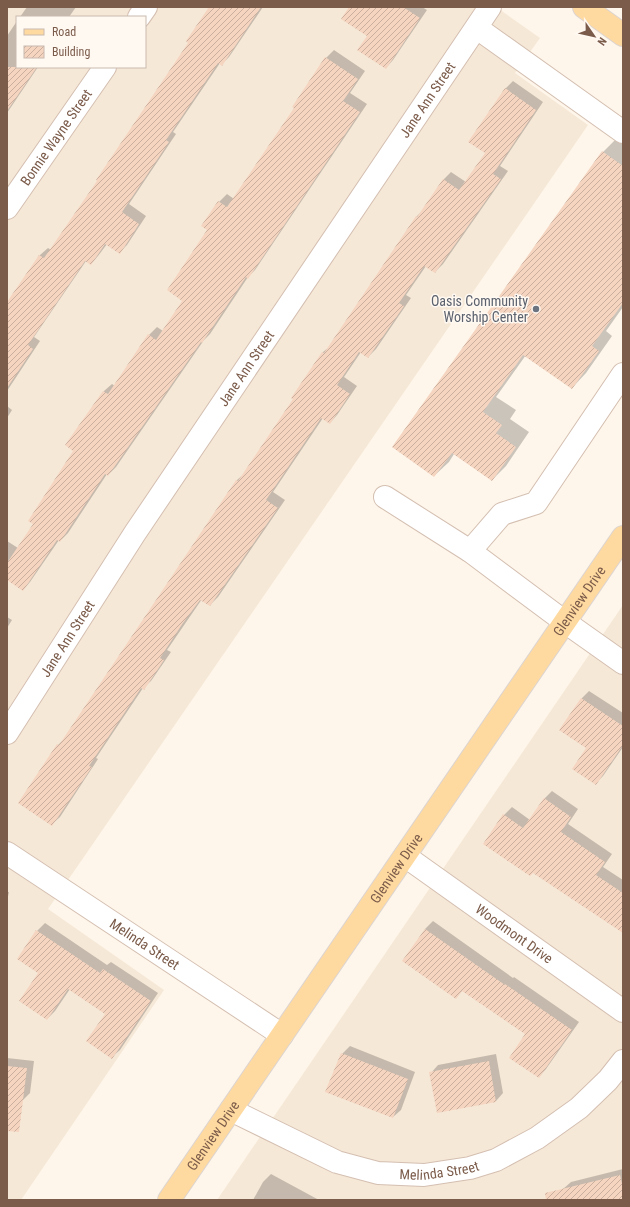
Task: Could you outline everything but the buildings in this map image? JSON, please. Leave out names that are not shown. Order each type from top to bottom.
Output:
[{"type":"main road","points":[[584,7],[623,35]]},
{"type":"main road","name":"Glenview Drive","points":[[170,1200],[623,537]]},
{"type":"street","points":[[140,16],[146,7]]},
{"type":"street","points":[[481,14],[623,132]]},
{"type":"street","name":"Jane Ann Street","points":[[7,733],[135,533],[481,14]]},
{"type":"street","name":"Bonnie Wayne Street","points":[[7,208],[104,68]]},
{"type":"street","points":[[470,551],[502,514],[536,503],[623,374]]},
{"type":"street","points":[[385,497],[470,551],[623,663]]},
{"type":"street","name":"Melinda Street","points":[[7,853],[282,1036]]},
{"type":"street","name":"Woodmont Drive","points":[[405,856],[623,1011]]},
{"type":"street","name":"Melinda Street","points":[[231,1110],[337,1162],[378,1173],[424,1175],[470,1168],[496,1160],[537,1138],[579,1108],[608,1080],[623,1061]]},
{"type":"shaded area","points":[[7,7],[496,7],[540,38],[515,73],[588,125],[48,909],[164,990],[21,1200],[7,1200]]},
{"type":"shaded area","points":[[623,605],[623,1200],[217,1200]]},
{"type":"place","name":"Oasis Community Worship Center","points":[[536,309]]}]
